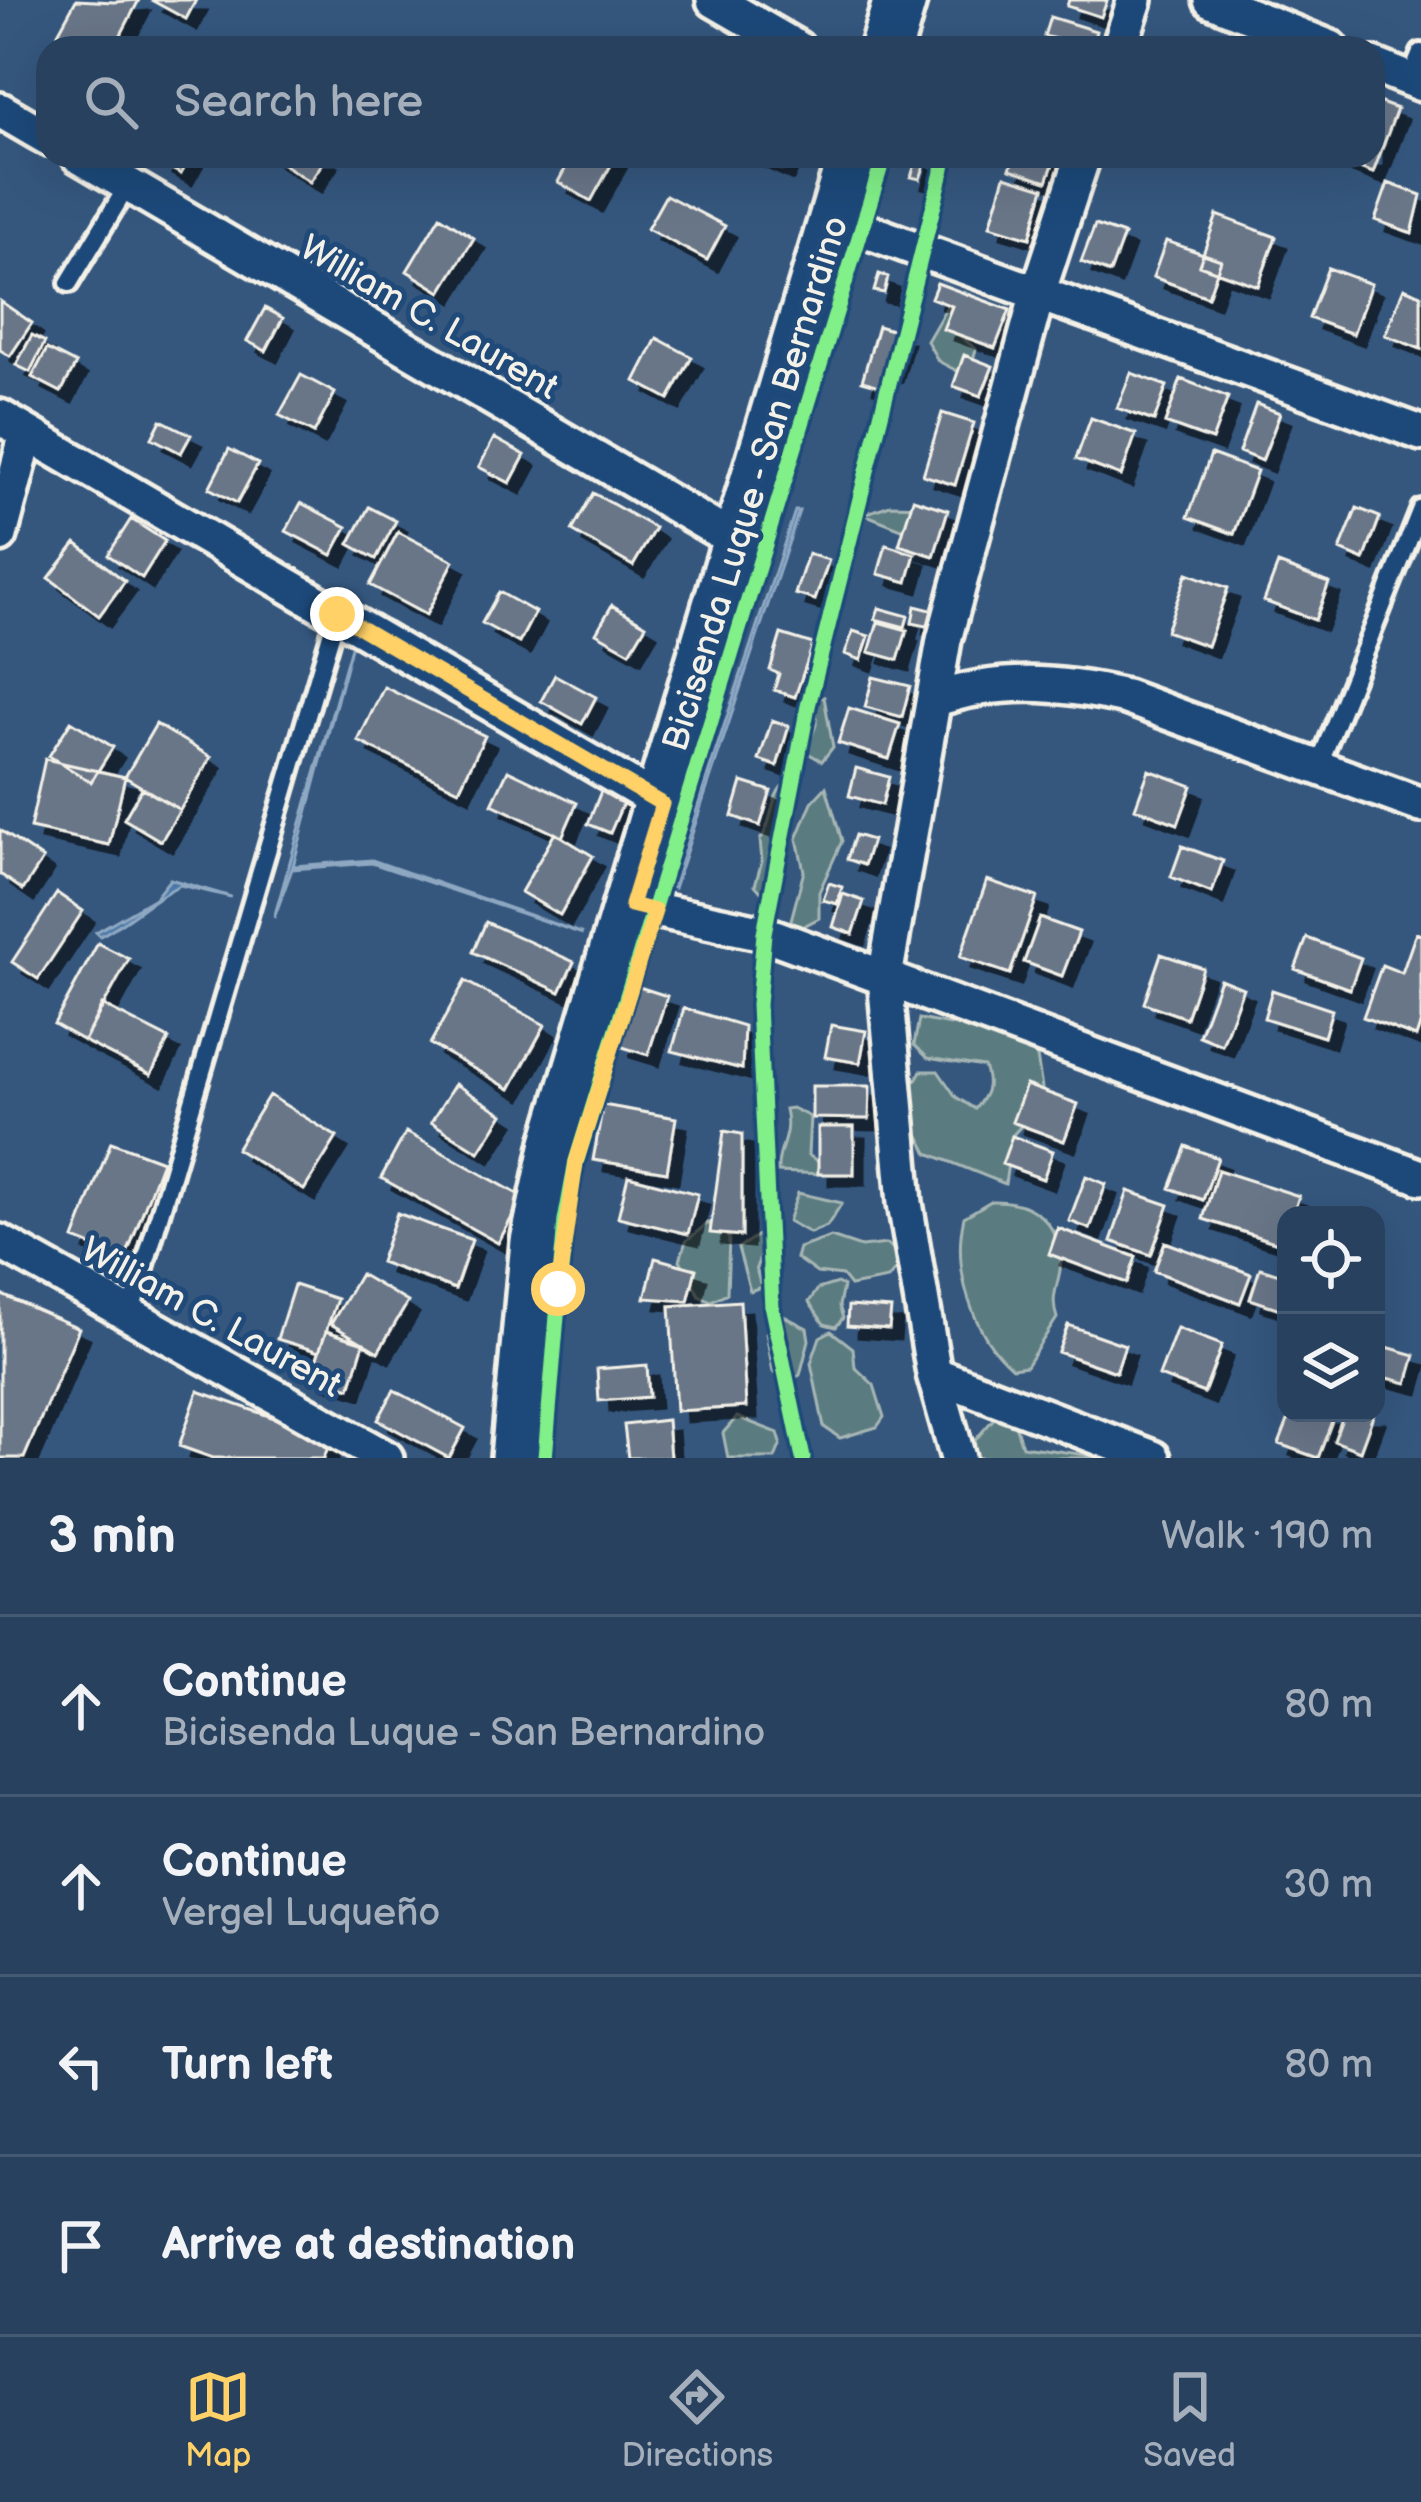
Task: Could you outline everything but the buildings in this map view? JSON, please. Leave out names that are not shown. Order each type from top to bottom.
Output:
[{"type":"main road","points":[[890,36],[900,0]]},
{"type":"main road","points":[[518,1458],[537,1242],[558,1143],[851,168]]},
{"type":"street","points":[[714,0],[776,36]]},
{"type":"street","points":[[1123,36],[1135,0]]},
{"type":"street","points":[[1211,0],[1301,36]]},
{"type":"street","points":[[1385,67],[1417,72]]},
{"type":"street","points":[[0,110],[36,131]]},
{"type":"street","name":"William C. Laurent","points":[[99,168],[741,544]]},
{"type":"street","points":[[958,1458],[934,1374],[905,1203],[885,977],[944,640],[1037,293],[1079,168]]},
{"type":"street","points":[[837,220],[1421,433]]},
{"type":"street","points":[[0,535],[14,425],[662,804]]},
{"type":"street","points":[[934,700],[981,685],[1087,688],[1126,697],[1421,805]]},
{"type":"street","points":[[631,905],[764,933],[1421,1177]]},
{"type":"street","name":"William C. Laurent","points":[[0,1242],[386,1458]]},
{"type":"street","points":[[934,1374],[1154,1458]]},
{"type":"lane","points":[[69,283],[128,185]]},
{"type":"lane","points":[[1318,767],[1421,509]]},
{"type":"lane","points":[[130,1315],[337,614]]},
{"type":"green space","points":[[877,168],[883,168],[579,1165],[568,1222],[548,1458],[542,1458],[555,1289],[573,1163]]},
{"type":"green space","points":[[948,305],[955,306],[961,337],[976,349],[971,367],[961,373],[938,361],[927,341]]},
{"type":"green space","points":[[890,505],[925,506],[909,532],[864,514]]},
{"type":"green space","points":[[824,697],[833,747],[822,761],[806,752],[816,725],[817,699]]},
{"type":"green space","points":[[788,781],[794,792],[777,849],[783,881],[761,892],[755,885],[762,861],[760,840],[778,793]]},
{"type":"green space","points":[[826,787],[842,841],[819,892],[819,918],[798,929],[791,920],[804,871],[797,839],[812,802]]},
{"type":"green space","points":[[961,1017],[1021,1035],[1037,1057],[1042,1088],[1038,1107],[1012,1136],[1005,1184],[928,1153],[909,1117],[906,1096],[921,1071],[938,1071],[956,1097],[975,1109],[985,1094],[984,1067],[928,1058],[914,1045],[919,1019],[950,1025]]},
{"type":"green space","points":[[785,1109],[810,1117],[808,1155],[819,1162],[822,1174],[778,1172],[787,1128]]},
{"type":"green space","points":[[798,1193],[842,1203],[827,1226],[810,1233],[788,1221]]},
{"type":"green space","points":[[991,1201],[1036,1213],[1052,1229],[1060,1253],[1054,1301],[1057,1318],[1026,1366],[1012,1368],[998,1354],[976,1319],[963,1278],[964,1217]]},
{"type":"green space","points":[[708,1223],[729,1238],[727,1293],[711,1301],[699,1295],[680,1260],[686,1241]]},
{"type":"green space","points":[[758,1235],[765,1244],[756,1268],[761,1287],[750,1291],[738,1248]]},
{"type":"green space","points":[[831,1237],[861,1247],[887,1244],[898,1252],[900,1264],[888,1279],[850,1286],[842,1276],[817,1273],[796,1258],[799,1248]]},
{"type":"green space","points":[[837,1283],[843,1286],[839,1306],[843,1318],[836,1327],[824,1324],[809,1302],[818,1289]]},
{"type":"green space","points":[[784,1316],[807,1328],[809,1340],[800,1375],[789,1381],[773,1372],[766,1333],[771,1321]]},
{"type":"green space","points":[[831,1331],[853,1348],[855,1367],[874,1385],[884,1417],[877,1427],[840,1438],[824,1427],[811,1363],[820,1337]]},
{"type":"green space","points":[[997,1415],[1014,1422],[1022,1446],[1108,1458],[974,1458],[975,1440]]},
{"type":"green space","points":[[737,1417],[778,1433],[781,1443],[775,1458],[728,1458],[723,1433]]},
{"type":"water","points":[[795,511],[799,511],[674,888],[671,887]]},
{"type":"water","points":[[351,647],[293,866],[372,860],[583,934],[372,863],[292,869],[274,918]]},
{"type":"water","points":[[170,879],[231,897],[180,885],[100,936],[96,932],[155,898]]},
{"type":"cycle path","name":"Bicisenda Luque - San Bernardino","points":[[545,1458],[565,1221],[576,1162],[880,168]]},
{"type":"cycle path","points":[[803,1458],[772,1309],[758,1005],[764,933],[808,706],[943,168]]},
{"type":"route","points":[[337,614],[662,804],[631,905],[655,911],[576,1162],[558,1289]]}]
